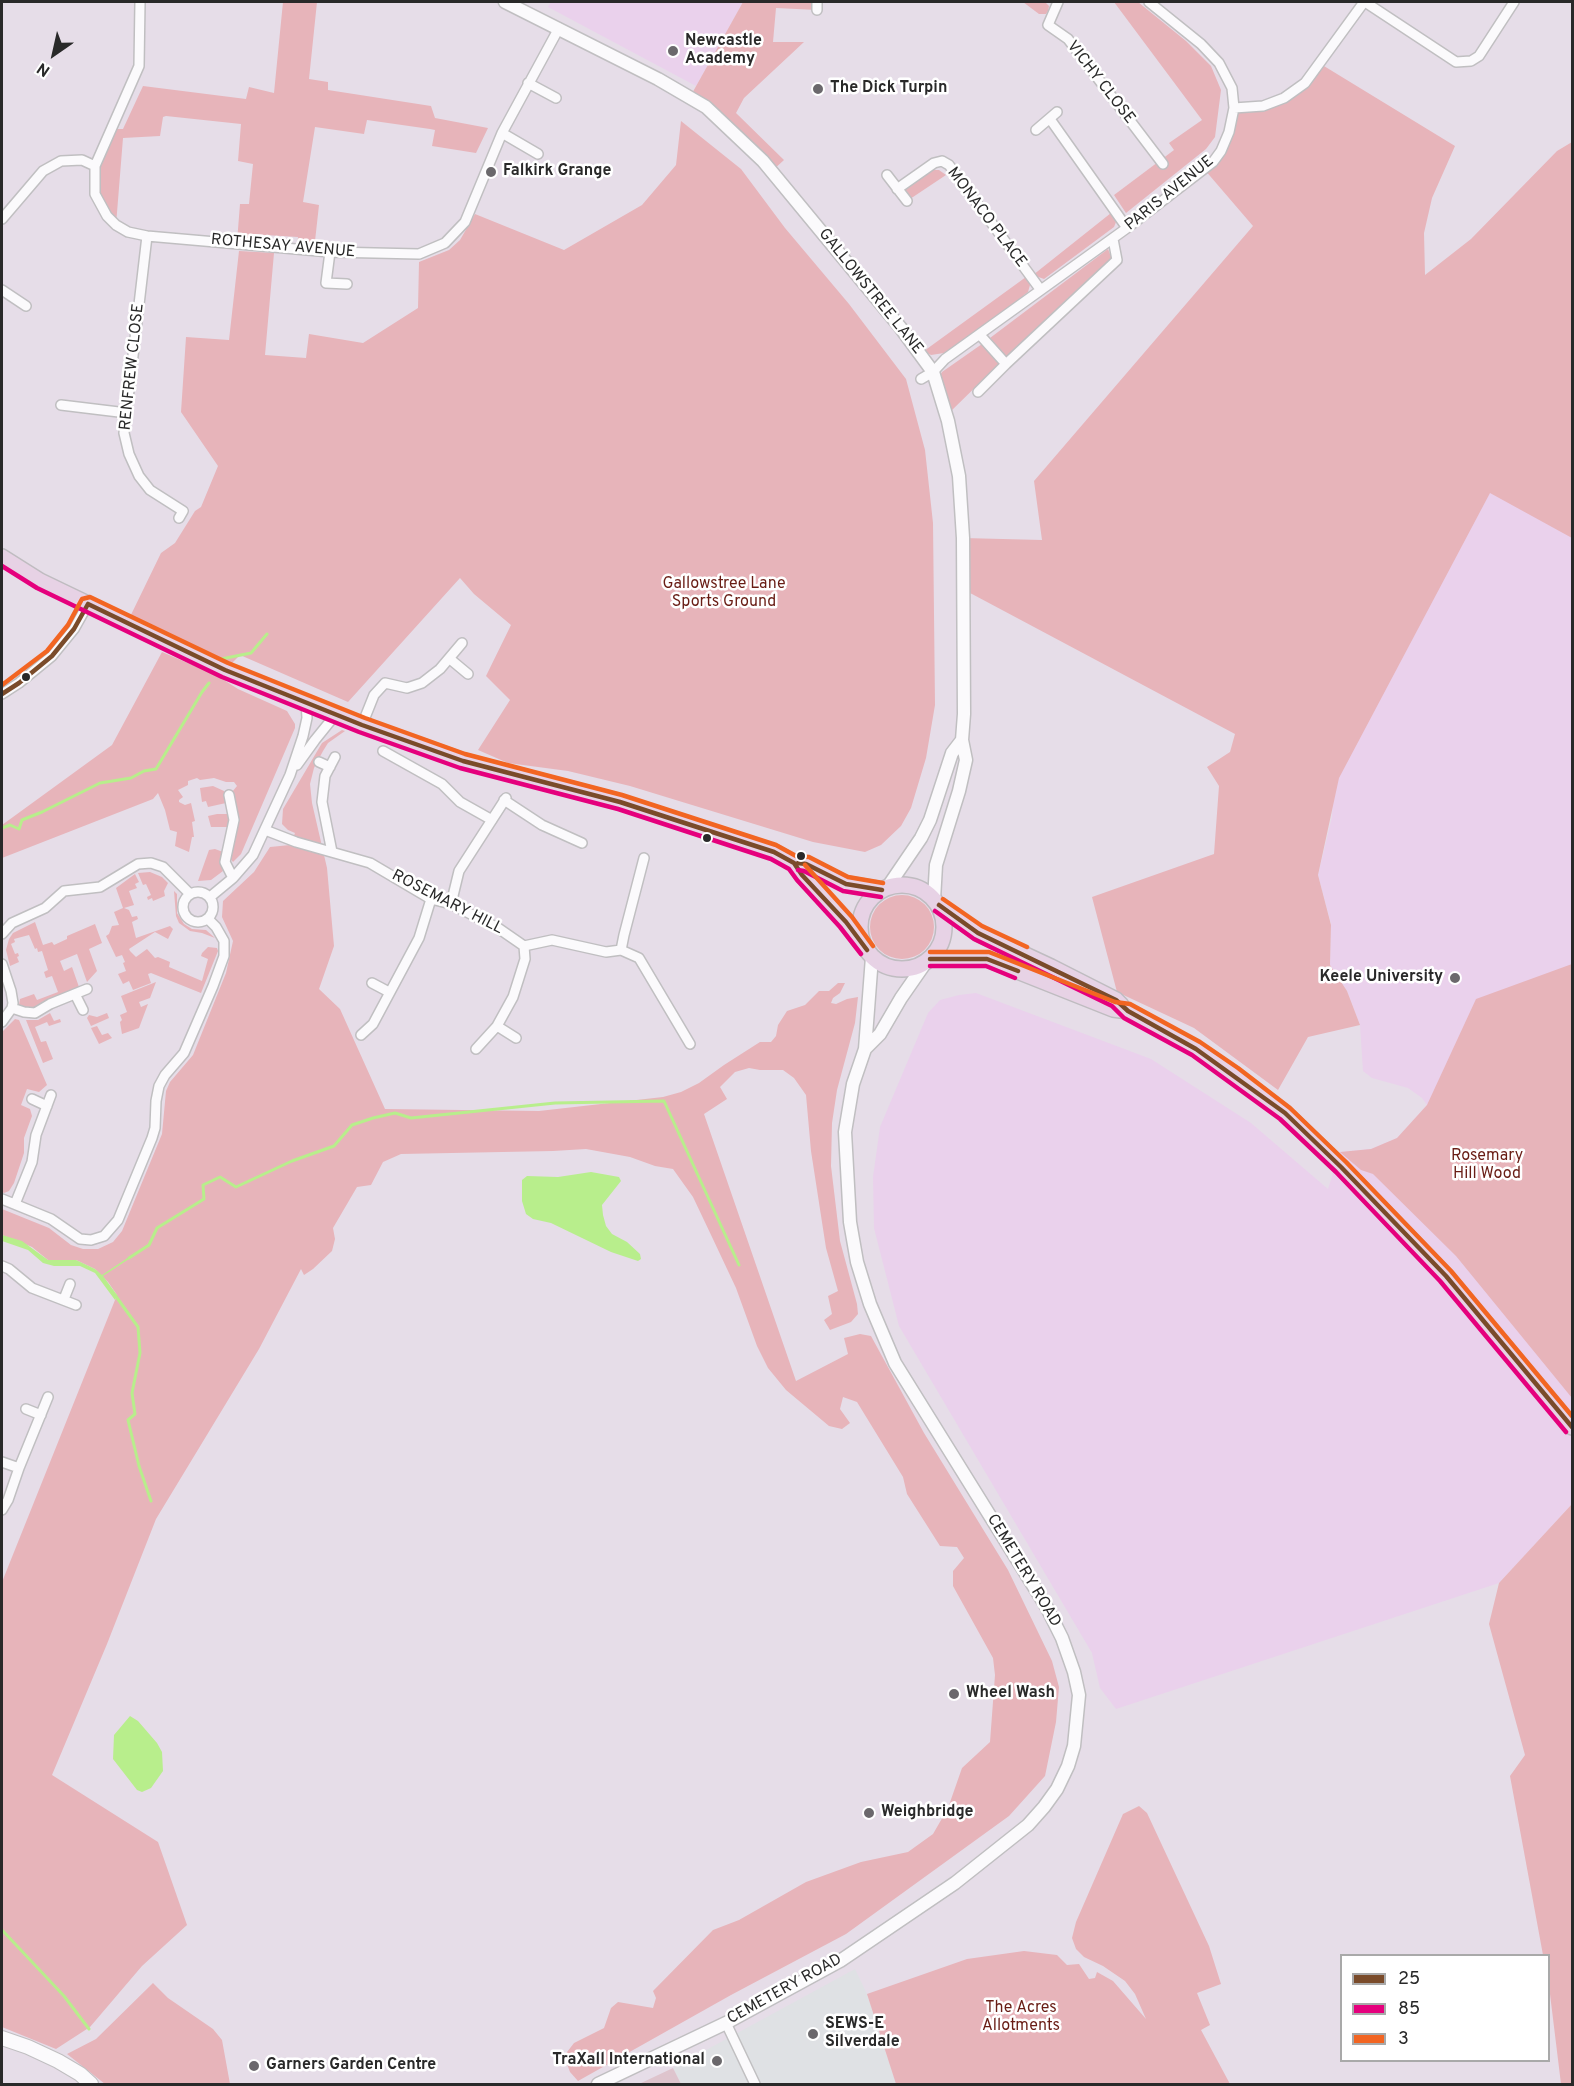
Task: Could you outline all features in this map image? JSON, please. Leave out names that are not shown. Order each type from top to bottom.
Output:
[{"type":"main road","points":[[2,557],[40,581],[225,670],[362,725],[463,761],[620,802],[774,852],[794,863],[806,864],[846,884],[885,889]]},
{"type":"main road","points":[[794,863],[802,875],[846,922],[869,953],[886,966],[902,970],[919,966],[938,951],[944,936],[944,919],[936,902]]},
{"type":"main road","points":[[869,953],[861,934],[861,917],[868,902],[885,889],[895,886],[912,886],[927,893],[978,933],[1116,1000],[1128,1011],[1196,1049],[1285,1113],[1341,1167],[1446,1276],[1572,1427]]},
{"type":"main road","points":[[928,961],[974,957],[987,959],[1113,1009],[1128,1011]]},
{"type":"main road","points":[[2,2038],[58,2061],[80,2074],[91,2085]]},
{"type":"street","name":"ROTHESAY AVENUE","points":[[140,2],[139,66],[95,166],[95,194],[107,216],[128,232],[147,236],[330,252],[419,254],[445,243],[465,222],[502,133],[559,28]]},
{"type":"street","name":"GALLOWSTREE LANE","points":[[505,2],[682,92],[714,115],[763,161],[900,327],[933,372],[948,421],[959,476],[963,538],[964,714],[962,740],[966,760],[936,865],[936,902]]},
{"type":"street","name":"VICHY CLOSE","points":[[1058,2],[1048,25],[1068,39],[1160,161],[1167,151]]},
{"type":"street","name":"PARIS AVENUE","points":[[921,380],[933,372],[945,359],[1040,289],[1113,239],[1213,162],[1221,151],[1229,132],[1234,108],[1232,88],[1219,63],[1201,44],[1149,2]]},
{"type":"street","points":[[1234,108],[1263,106],[1284,98],[1305,83],[1364,2],[1456,62],[1471,61],[1479,56],[1514,2]]},
{"type":"street","points":[[528,83],[556,98]]},
{"type":"street","points":[[1036,130],[1054,116],[1127,228]]},
{"type":"street","points":[[502,133],[538,154]]},
{"type":"street","points":[[2,219],[43,171],[61,160],[82,160],[95,166]]},
{"type":"street","name":"MONACO PLACE","points":[[897,189],[934,162],[949,165],[1040,289]]},
{"type":"street","points":[[887,175],[907,201]]},
{"type":"street","name":"RENFREW CLOSE","points":[[147,236],[124,433],[129,454],[139,476],[150,490],[181,514]]},
{"type":"street","name":"PARIS AVENUE","points":[[978,392],[1117,260],[1113,239]]},
{"type":"street","points":[[330,252],[326,283],[347,284]]},
{"type":"street","points":[[2,290],[26,306]]},
{"type":"street","points":[[980,335],[1006,364]]},
{"type":"street","points":[[61,405],[127,413]]},
{"type":"street","points":[[2,694],[52,656],[74,629],[88,604]]},
{"type":"street","points":[[362,725],[374,695],[385,683],[407,688],[422,683],[450,659],[462,643]]},
{"type":"street","points":[[450,659],[468,674]]},
{"type":"street","points":[[210,897],[250,861],[290,775],[307,718],[306,702]]},
{"type":"street","points":[[290,775],[336,714]]},
{"type":"street","name":"GALLOWSTREE LANE","points":[[885,889],[921,838],[930,820],[952,753],[962,740]]},
{"type":"street","points":[[383,751],[442,784],[459,802],[492,820]]},
{"type":"street","points":[[332,852],[322,802],[325,776],[335,756]]},
{"type":"street","points":[[319,762],[330,767]]},
{"type":"street","points":[[229,795],[234,820],[225,862],[233,878]]},
{"type":"street","points":[[452,904],[459,871],[505,799],[542,825],[582,843]]},
{"type":"street","name":"ROSEMARY HILL","points":[[265,830],[296,842],[370,863],[431,899],[452,904],[498,928],[524,946]]},
{"type":"street","points":[[621,950],[644,858]]},
{"type":"street","points":[[2,934],[12,923],[45,908],[64,891],[100,886],[138,864],[151,863],[163,867],[190,894]]},
{"type":"street","points":[[203,892],[213,901],[213,910],[208,919],[199,922],[190,920],[186,916],[184,902],[190,894],[203,892]]},
{"type":"street","points":[[361,1035],[373,1024],[419,938],[431,899]]},
{"type":"street","points":[[2,1199],[51,1219],[74,1237],[85,1240],[104,1236],[118,1220],[152,1138],[159,1086],[184,1053],[224,956],[224,941],[208,919]]},
{"type":"street","points":[[476,1049],[497,1026],[513,997],[525,959],[524,946],[552,940],[606,952],[621,950],[639,958],[690,1044]]},
{"type":"street","name":"CEMETERY ROAD","points":[[598,2085],[726,2024],[840,1961],[954,1883],[1028,1825],[1057,1789],[1074,1746],[1079,1695],[1062,1638],[1046,1606],[895,1363],[870,1304],[857,1262],[849,1222],[845,1132],[853,1084],[865,1049],[870,1005],[869,953]]},
{"type":"street","name":"CEMETERY ROAD","points":[[865,1049],[880,1034],[895,1006],[928,961]]},
{"type":"street","points":[[2,964],[11,991],[12,1008],[2,1022]]},
{"type":"street","points":[[372,983],[389,992]]},
{"type":"street","points":[[12,1008],[35,1013],[87,988]]},
{"type":"street","points":[[75,994],[82,1010]]},
{"type":"street","points":[[497,1026],[516,1038]]},
{"type":"street","points":[[15,1204],[32,1162],[36,1135],[51,1095]]},
{"type":"street","points":[[32,1099],[47,1106]]},
{"type":"street","points":[[2,1266],[32,1288],[76,1305]]},
{"type":"street","points":[[64,1299],[70,1284]]},
{"type":"street","points":[[2,1510],[48,1397]]},
{"type":"street","points":[[26,1409],[41,1415]]},
{"type":"street","points":[[2,1462],[19,1468]]},
{"type":"street","points":[[726,2024],[755,2085]]},
{"type":"shaded area","name":"Newcastle Academy","points":[[551,2],[743,2],[696,86],[548,7]]},
{"type":"shaded area","name":"Keele University","points":[[1572,260],[1572,1504],[1499,1583],[1116,1709],[1100,1688],[1092,1653],[899,1326],[874,1228],[873,1177],[880,1127],[928,1013],[940,1000],[976,993],[1151,1059],[1251,1123],[1328,1189],[1340,1152],[1371,1149],[1397,1138],[1427,1105],[1422,1098],[1408,1088],[1372,1078],[1363,1071],[1360,1025],[1347,991],[1330,965],[1331,924],[1318,875],[1332,817],[1336,736]]},
{"type":"shaded area","points":[[591,1172],[619,1177],[621,1181],[602,1205],[603,1215],[606,1226],[612,1234],[627,1242],[640,1254],[641,1259],[638,1261],[611,1252],[551,1223],[533,1219],[526,1214],[522,1201],[522,1180],[527,1176],[558,1177]]},
{"type":"shaded area","points":[[2,1235],[22,1241],[48,1260],[76,1260],[102,1275],[132,1255],[132,1257],[103,1276],[117,1295],[115,1300],[95,1273],[80,1266],[54,1266],[43,1263],[28,1250],[2,1241]]},
{"type":"shaded area","points":[[130,1716],[138,1721],[162,1752],[163,1771],[151,1788],[142,1792],[137,1790],[113,1759],[114,1735]]},
{"type":"shaded area","points":[[855,1969],[867,1994],[896,2084],[681,2084],[673,2068]]},
{"type":"shaded area","points":[[673,2068],[681,2084],[639,2084]]},
{"type":"green space","points":[[283,2],[317,2],[309,79],[328,82],[328,90],[431,106],[435,118],[488,128],[476,153],[432,146],[435,130],[430,129],[367,120],[364,134],[315,127],[303,202],[319,205],[314,250],[297,248],[298,237],[249,234],[249,243],[237,242],[240,204],[249,204],[253,164],[238,161],[241,124],[166,116],[163,117],[160,136],[123,138],[116,225],[95,194],[95,166],[112,129],[123,129],[143,86],[246,99],[249,87],[274,93]]},
{"type":"green space","points":[[743,2],[817,2],[817,10],[776,8],[773,42],[804,42],[744,98],[736,113],[784,160],[772,171],[690,97]]},
{"type":"green space","points":[[1023,2],[1045,2],[1049,6],[1048,11],[1046,14],[1039,14]]},
{"type":"green space","points":[[1114,2],[1138,2],[1186,41],[1211,66],[1221,90],[1215,137],[1206,149],[1126,213],[1114,195],[1174,150],[1169,143],[1202,120]]},
{"type":"green space","points":[[1319,63],[1455,146],[1432,198],[1424,233],[1425,275],[1471,239],[1557,151],[1572,142],[1572,538],[1490,493],[1339,778],[1318,875],[1331,925],[1330,965],[1347,991],[1360,1025],[1308,1037],[1278,1090],[1194,1028],[1117,992],[1092,897],[1214,854],[1219,786],[1207,767],[1230,752],[1235,734],[962,590],[963,538],[1042,540],[1034,481],[1253,226],[1204,169],[1213,162],[1234,108],[1284,98]]},
{"type":"green space","name":"Gallowstree Lane Sports Ground","points":[[681,121],[741,169],[785,228],[849,304],[906,379],[925,450],[933,523],[935,705],[926,758],[911,808],[901,826],[881,845],[865,852],[813,842],[630,786],[568,771],[508,763],[478,750],[510,700],[486,676],[511,625],[474,594],[460,578],[348,702],[240,655],[225,670],[127,623],[161,553],[175,543],[195,511],[201,507],[218,466],[181,412],[186,337],[229,340],[239,251],[274,253],[265,355],[306,358],[309,334],[363,343],[418,308],[419,262],[449,250],[460,240],[475,214],[564,250],[642,205],[676,165]]},
{"type":"green space","points":[[933,170],[939,170],[946,175],[907,201],[899,192]]},
{"type":"green space","points":[[1111,213],[1116,222],[1114,227],[1044,279],[1033,275]]},
{"type":"green space","points":[[1108,249],[1112,259],[1007,357],[990,338]]},
{"type":"green space","points":[[1026,277],[1030,285],[1028,292],[990,322],[944,353],[931,355],[924,351]]},
{"type":"green space","points":[[982,344],[999,364],[949,413],[939,377],[942,372]]},
{"type":"green space","points":[[162,652],[216,675],[238,689],[287,711],[295,724],[241,854],[233,862],[230,858],[232,792],[237,786],[234,782],[214,778],[200,780],[197,778],[188,781],[188,785],[178,790],[183,797],[179,802],[185,805],[191,803],[195,821],[192,822],[194,837],[192,837],[189,852],[175,846],[177,832],[170,830],[158,793],[153,799],[2,858],[2,825],[112,745]]},
{"type":"green space","points":[[342,730],[345,731],[328,743],[323,751],[314,768],[310,784],[312,803],[327,868],[334,946],[319,989],[340,1009],[385,1109],[539,1111],[663,1097],[681,1092],[699,1083],[760,1042],[771,1042],[787,1011],[805,1005],[819,991],[829,991],[838,983],[845,983],[831,1003],[836,1004],[858,997],[855,1023],[837,1090],[832,1123],[831,1166],[840,1241],[857,1304],[858,1314],[851,1322],[830,1330],[824,1320],[832,1314],[828,1296],[838,1291],[826,1248],[811,1151],[806,1095],[794,1078],[783,1070],[749,1068],[735,1072],[720,1087],[727,1099],[704,1114],[796,1381],[848,1354],[844,1338],[860,1334],[871,1336],[924,1433],[1008,1570],[1052,1661],[1059,1687],[1056,1722],[1045,1776],[1009,1816],[846,1934],[731,1995],[578,2081],[570,2072],[564,2056],[574,2043],[604,2028],[611,2008],[618,2002],[653,2008],[656,1998],[653,1991],[713,1930],[739,1920],[806,1882],[861,1862],[908,1852],[933,1834],[948,1808],[962,1768],[990,1742],[995,1675],[993,1658],[953,1586],[953,1571],[964,1558],[957,1547],[940,1546],[907,1494],[903,1477],[857,1402],[843,1397],[840,1409],[850,1423],[842,1429],[829,1426],[786,1390],[768,1368],[757,1346],[736,1288],[693,1197],[673,1169],[655,1166],[630,1157],[586,1149],[401,1154],[383,1162],[371,1185],[357,1187],[333,1228],[335,1239],[332,1251],[304,1275],[301,1269],[259,1349],[156,1519],[52,1775],[158,1842],[187,1925],[142,1966],[90,2027],[56,2049],[2,2027],[2,1582],[117,1295],[95,1269],[76,1260],[48,1260],[32,1247],[2,1235],[2,1209],[49,1228],[71,1245],[83,1249],[98,1249],[113,1242],[122,1231],[162,1134],[166,1091],[170,1082],[193,1055],[226,973],[233,941],[222,917],[223,901],[254,872],[270,847],[290,845],[295,833],[282,824],[283,809],[322,743]]},
{"type":"green space","points":[[213,786],[224,791],[226,803],[208,807],[206,801],[202,802],[200,788]]},
{"type":"green space","points":[[228,814],[227,827],[211,827],[208,816]]},
{"type":"green space","points":[[215,849],[223,852],[221,864],[223,871],[211,880],[198,881],[209,850]]},
{"type":"green space","points":[[150,872],[162,877],[168,883],[164,891],[165,896],[153,901],[152,898],[148,900],[147,897],[151,895],[146,884],[143,885],[138,873]]},
{"type":"green space","points":[[135,874],[139,882],[135,884],[137,888],[129,891],[134,905],[124,908],[129,910],[132,917],[137,916],[138,919],[132,922],[136,938],[170,926],[173,929],[168,939],[155,932],[129,949],[130,951],[136,957],[147,949],[155,958],[170,962],[169,967],[202,981],[208,959],[201,956],[202,953],[208,947],[217,948],[218,951],[201,993],[151,973],[148,974],[151,983],[133,990],[129,981],[123,984],[118,974],[126,971],[123,963],[125,962],[122,955],[116,957],[106,936],[112,926],[119,925],[114,912],[123,908],[116,888]]},
{"type":"green space","points":[[174,891],[177,894],[177,913],[184,924],[192,929],[206,930],[215,938],[190,931],[179,923],[176,916]]},
{"type":"green space","points":[[902,895],[914,897],[925,904],[932,915],[934,927],[932,939],[925,950],[914,957],[902,959],[890,957],[879,950],[872,939],[870,927],[872,915],[879,904],[890,897]]},
{"type":"green space","points":[[35,922],[43,945],[52,942],[54,945],[67,939],[67,936],[95,924],[102,943],[89,949],[97,971],[87,982],[77,954],[60,961],[64,971],[72,967],[79,987],[42,1002],[32,1009],[19,1005],[20,999],[34,994],[37,1000],[58,992],[52,976],[46,978],[44,972],[48,970],[42,951],[38,952],[37,948],[35,949],[29,935],[14,939],[15,942],[11,944],[15,954],[18,953],[19,962],[10,966],[6,950],[13,933]]},
{"type":"green space","name":"Rosemary Hill Wood","points":[[1572,964],[1572,1398],[1456,1256],[1373,1174],[1361,1170],[1340,1152],[1371,1149],[1397,1138],[1427,1105],[1476,999]]},
{"type":"green space","points":[[156,982],[150,998],[139,1002],[141,1007],[148,1004],[139,1028],[122,1034],[120,1015],[127,1012],[121,996]]},
{"type":"green space","points":[[50,1013],[54,1021],[60,1019],[61,1022],[49,1026],[47,1022],[35,1027],[41,1042],[46,1041],[53,1059],[43,1063],[26,1020],[38,1020]]},
{"type":"green space","points":[[107,1013],[109,1018],[91,1026],[87,1018],[89,1015],[97,1017]]},
{"type":"green space","points":[[15,1019],[19,1020],[47,1085],[39,1092],[27,1089],[21,1105],[30,1109],[32,1116],[24,1138],[24,1153],[14,1183],[9,1191],[4,1193],[2,1192],[2,1032]]},
{"type":"green space","points":[[97,1026],[102,1035],[108,1033],[112,1038],[99,1044],[91,1028]]},
{"type":"green space","points":[[1572,1504],[1572,2084],[1561,2084],[1550,1994],[1550,1954],[1543,1954],[1510,1776],[1525,1755],[1489,1624],[1499,1583]]},
{"type":"green space","name":"The Acres Allotments","points":[[1139,1806],[1147,1813],[1209,1946],[1221,1984],[1197,1993],[1210,2025],[1201,2030],[1230,2084],[896,2084],[867,1994],[967,1959],[1024,1951],[1057,1955],[1067,1965],[1079,1964],[1089,1979],[1095,1978],[1097,1972],[1113,1981],[1146,2019],[1135,1994],[1125,1981],[1103,1966],[1084,1957],[1076,1949],[1072,1938],[1076,1922],[1123,1814]]},
{"type":"green space","points":[[153,1983],[168,1998],[213,2029],[222,2040],[230,2084],[105,2084],[67,2054],[96,2039]]},
{"type":"waterway","points":[[221,659],[251,653],[267,634]]},
{"type":"waterway","points":[[2,828],[10,825],[19,829],[22,820],[100,783],[131,778],[144,771],[156,769],[209,683]]},
{"type":"waterway","points":[[129,1258],[149,1245],[157,1228],[204,1199],[203,1185],[220,1177],[236,1187],[292,1161],[334,1146],[352,1125],[373,1118],[395,1113],[411,1118],[555,1103],[664,1101],[739,1265]]},
{"type":"waterway","points":[[115,1295],[138,1327],[140,1353],[132,1393],[135,1414],[128,1420],[139,1466],[151,1501]]},
{"type":"waterway","points":[[2,1930],[64,1996],[89,2029]]},
{"type":"transit line","name":"85","points":[[2,566],[37,588],[222,677],[359,732],[460,768],[618,809],[771,859],[789,869],[861,954]]},
{"type":"transit line","name":"3","points":[[2,685],[47,651],[68,625],[82,599],[90,597],[228,663],[365,718],[465,754],[622,795],[776,845],[796,856],[809,857],[848,877],[883,883]]},
{"type":"transit line","name":"25","points":[[88,604],[225,670],[362,725],[463,761],[620,802],[774,852],[794,863],[802,875],[846,922],[867,950]]},
{"type":"transit line","name":"25","points":[[2,694],[52,656],[74,629],[88,604]]},
{"type":"transit line","name":"25","points":[[798,863],[806,864],[846,884],[882,890]]},
{"type":"transit line","name":"3","points":[[805,865],[852,917],[873,946]]},
{"type":"transit line","name":"85","points":[[798,870],[843,891],[881,897]]},
{"type":"transit line","name":"3","points":[[943,899],[982,926],[1027,947]]},
{"type":"transit line","name":"25","points":[[939,905],[978,933],[1116,1000],[1128,1011],[1196,1049],[1285,1113],[1341,1167],[1446,1276],[1572,1427]]},
{"type":"transit line","name":"85","points":[[935,911],[974,939],[1112,1006],[1124,1018],[1192,1055],[1280,1119],[1336,1172],[1440,1281],[1566,1432]]},
{"type":"transit line","name":"3","points":[[930,952],[989,952],[1115,1002],[1130,1004],[1200,1042],[1238,1068],[1290,1108],[1346,1162],[1451,1271],[1572,1416]]},
{"type":"transit line","name":"25","points":[[930,959],[987,959],[1018,971]]},
{"type":"transit line","name":"85","points":[[930,966],[986,966],[1015,978]]},
{"type":"place","name":"Newcastle Academy","points":[[673,51]]},
{"type":"place","name":"The Dick Turpin","points":[[818,89]]},
{"type":"place","name":"Falkirk Grange","points":[[491,172]]},
{"type":"place","name":"Keele University","points":[[1455,978]]},
{"type":"place","name":"Wheel Wash","points":[[954,1694]]},
{"type":"place","name":"Weighbridge","points":[[869,1813]]},
{"type":"place","name":"SEWS-E Silverdale","points":[[813,2034]]},
{"type":"place","name":"TraXall International","points":[[717,2061]]},
{"type":"place","name":"Garners Garden Centre","points":[[254,2066]]}]
